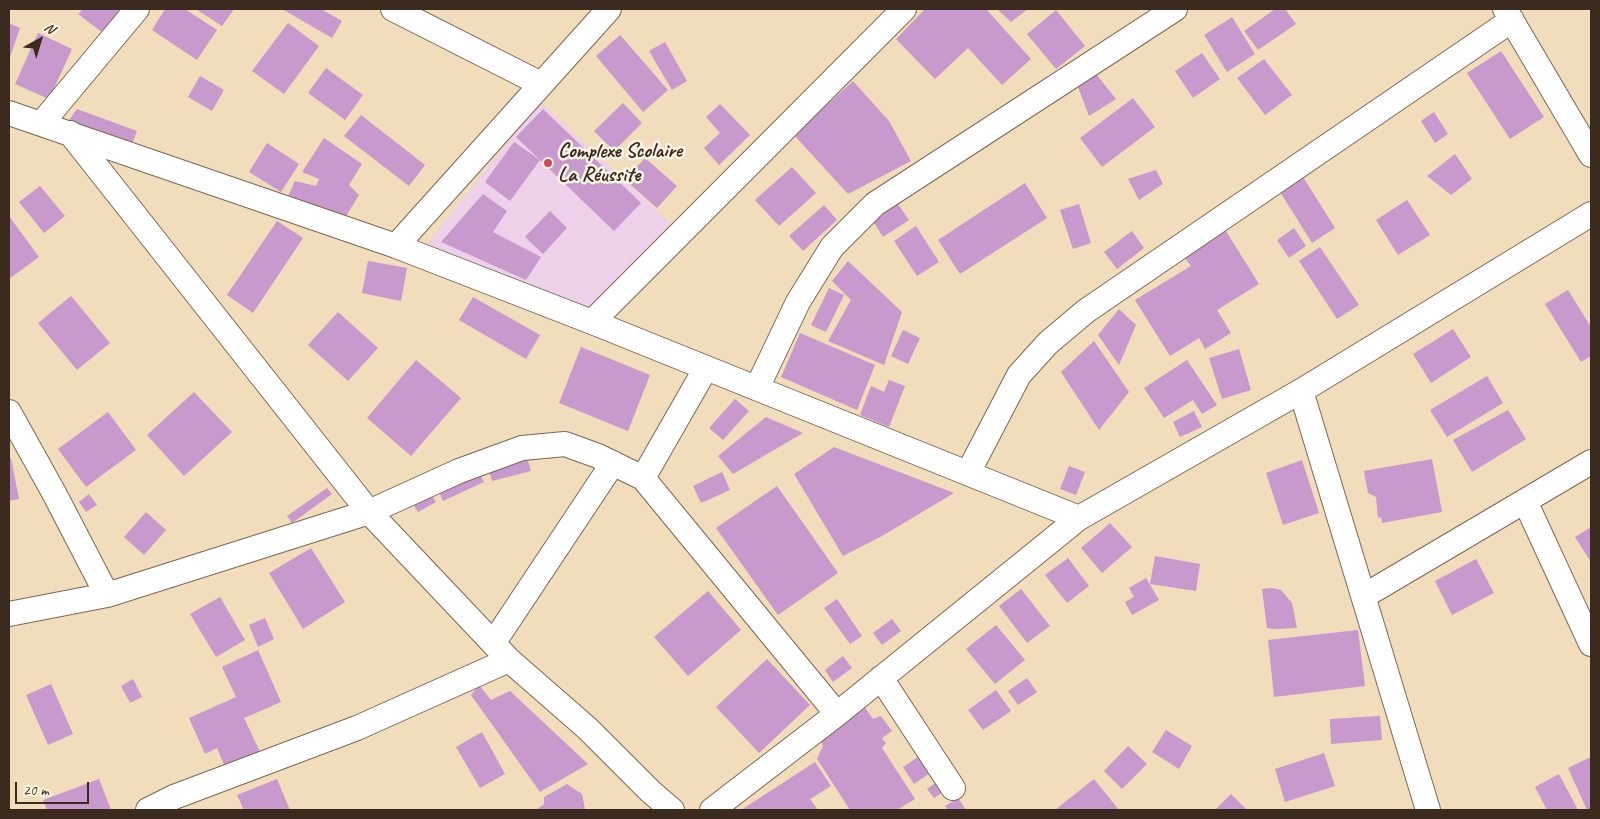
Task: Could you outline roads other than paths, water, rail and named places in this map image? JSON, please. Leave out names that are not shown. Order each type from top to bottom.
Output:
[{"type":"street","points":[[41,124],[137,9]]},
{"type":"street","points":[[393,9],[541,84]]},
{"type":"street","points":[[396,246],[609,9]]},
{"type":"street","points":[[592,322],[904,9]]},
{"type":"street","points":[[757,388],[798,302],[832,248],[875,204],[1175,9]]},
{"type":"street","points":[[968,473],[1019,375],[1048,344],[1086,311],[1508,14],[1591,155]]},
{"type":"street","points":[[9,113],[396,246],[592,322],[1079,518]]},
{"type":"street","points":[[70,133],[370,512],[502,651],[587,728],[650,791],[672,810]]},
{"type":"street","points":[[712,810],[837,714],[1079,518],[1301,391],[1591,214]]},
{"type":"street","points":[[643,478],[706,368]]},
{"type":"street","points":[[1301,391],[1428,810]]},
{"type":"street","points":[[9,412],[107,594]]},
{"type":"street","points":[[9,614],[107,594],[370,512],[458,471],[522,448],[565,444],[598,456],[643,478],[837,714]]},
{"type":"street","points":[[1364,596],[1591,462]]},
{"type":"street","points":[[148,810],[174,797],[357,728],[502,651],[613,464]]},
{"type":"street","points":[[1525,501],[1591,644]]},
{"type":"street","points":[[881,678],[953,788]]},
{"type":"place","name":"Complexe Scolaire La Réussite","points":[[548,163]]}]
